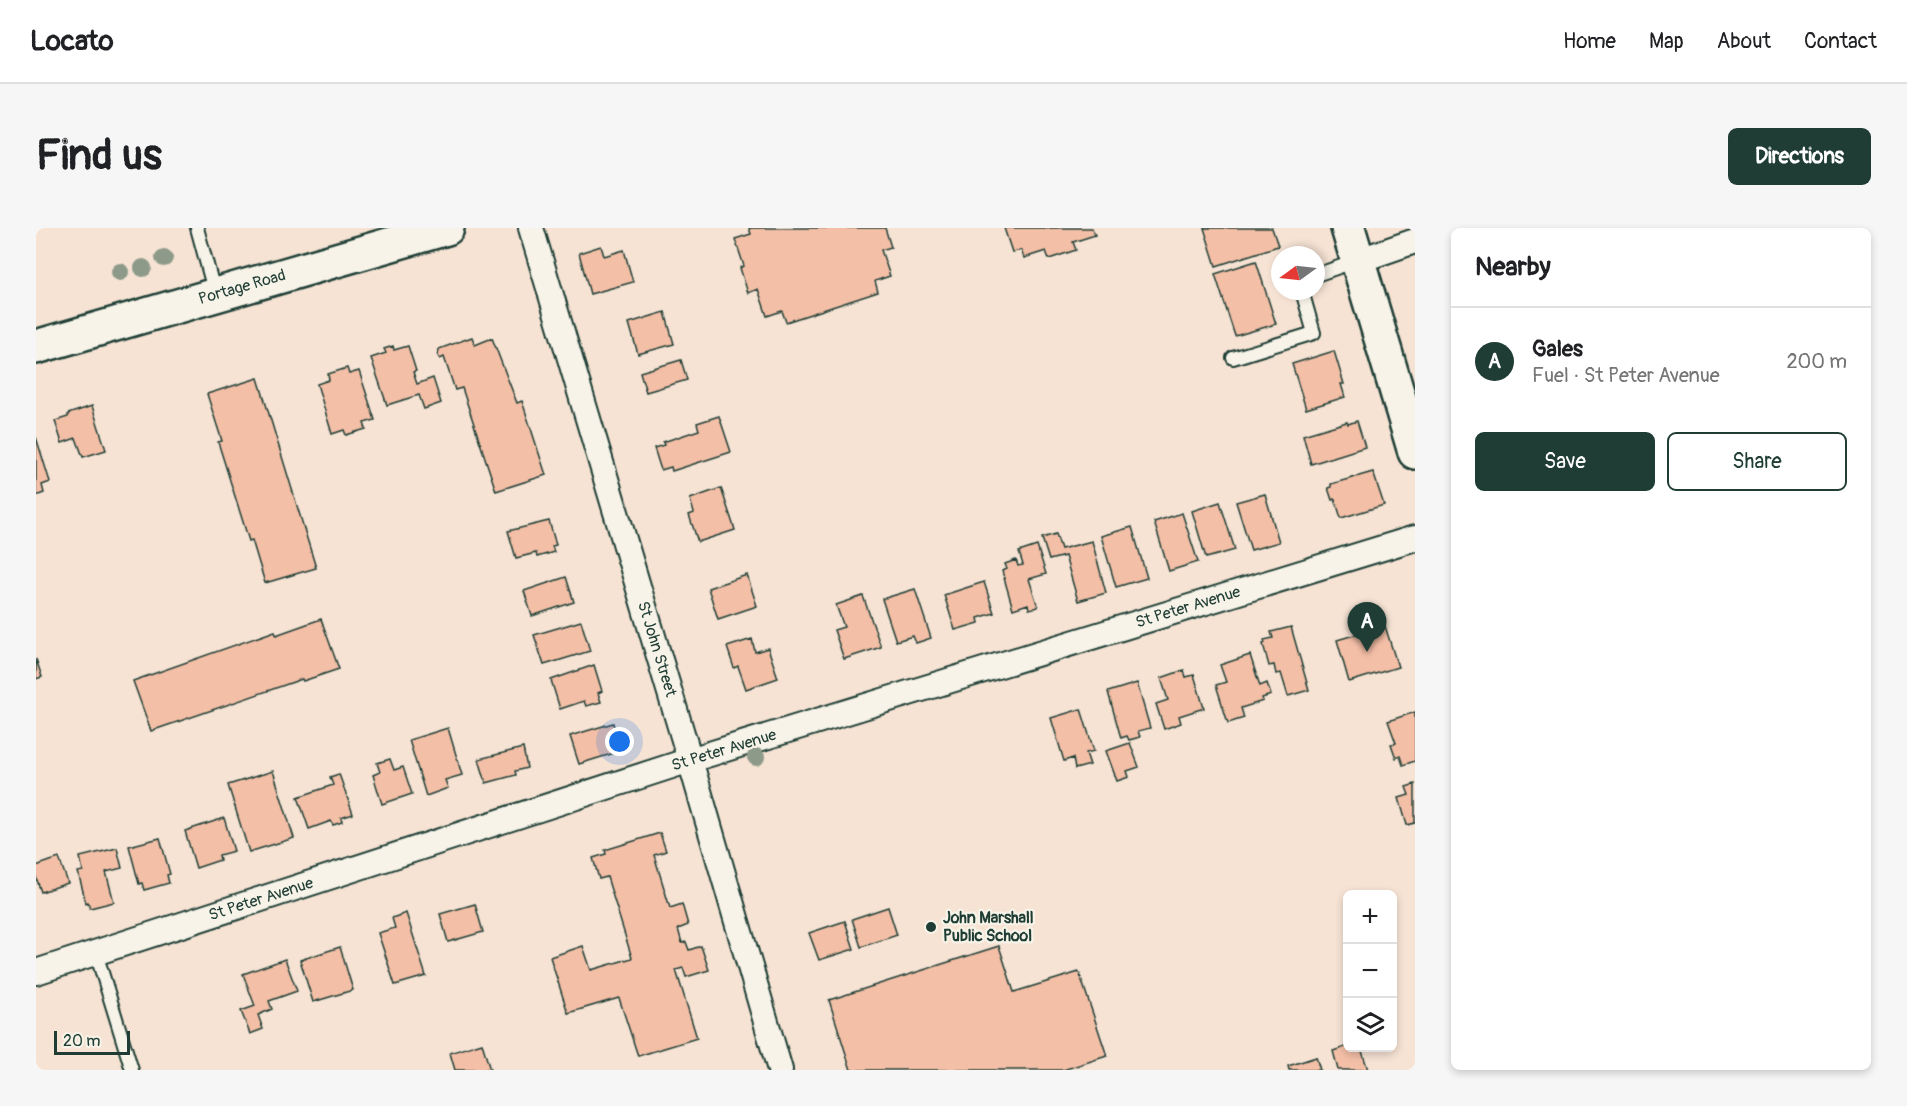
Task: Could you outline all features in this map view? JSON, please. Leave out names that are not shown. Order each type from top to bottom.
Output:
[{"type":"main road","name":"Portage Road","points":[[36,346],[447,228]]},
{"type":"main road","points":[[1348,228],[1415,452]]},
{"type":"street","name":"St John Street","points":[[531,228],[780,1070]]},
{"type":"street","points":[[1357,261],[1415,242]]},
{"type":"street","name":"St Peter Avenue","points":[[36,972],[690,760],[1415,538]]},
{"type":"lane","points":[[197,228],[215,295]]},
{"type":"lane","points":[[1325,272],[1357,261]]},
{"type":"lane","points":[[1233,358],[1314,333],[1305,300]]},
{"type":"lane","points":[[96,953],[132,1070]]},
{"type":"building","points":[[749,228],[885,228],[891,247],[881,250],[890,276],[875,281],[878,292],[786,322],[782,311],[767,316],[758,289],[748,293],[740,268],[744,266],[735,239],[751,234]]},
{"type":"building","points":[[1004,228],[1092,228],[1095,235],[1073,242],[1076,250],[1049,259],[1046,251],[1024,258],[1021,250],[1012,252]]},
{"type":"building","points":[[1204,228],[1272,228],[1278,246],[1271,246],[1271,248],[1216,266]]},
{"type":"building","points":[[601,246],[604,256],[624,250],[633,282],[590,294],[579,253]]},
{"type":"building","points":[[1256,261],[1276,324],[1235,336],[1215,274]]},
{"type":"building","points":[[665,312],[674,344],[638,354],[629,323]]},
{"type":"building","points":[[472,337],[475,345],[492,338],[517,403],[522,401],[546,475],[496,491],[462,388],[455,390],[444,357],[440,359],[438,356],[439,349]]},
{"type":"building","points":[[393,346],[394,350],[408,346],[416,371],[413,372],[417,384],[433,378],[441,403],[424,409],[419,395],[387,405],[371,358],[386,353],[384,349]]},
{"type":"building","points":[[1334,351],[1344,384],[1341,384],[1345,397],[1306,409],[1292,364]]},
{"type":"building","points":[[681,360],[687,380],[646,392],[640,372]]},
{"type":"building","points":[[347,368],[349,374],[359,371],[375,420],[364,423],[366,429],[346,435],[344,430],[332,434],[317,384],[329,380],[328,374]]},
{"type":"building","points":[[258,378],[316,568],[265,583],[252,540],[249,541],[218,442],[222,441],[207,394]]},
{"type":"building","points":[[92,406],[106,450],[83,457],[76,438],[62,443],[55,421]]},
{"type":"building","points":[[719,416],[731,452],[672,471],[671,467],[661,470],[654,448],[664,445],[663,442],[699,430],[697,423]]},
{"type":"building","points":[[1357,421],[1365,447],[1311,464],[1303,435]]},
{"type":"building","points":[[36,437],[50,482],[42,485],[44,493],[36,496]]},
{"type":"building","points":[[1373,472],[1384,505],[1341,518],[1335,499],[1332,500],[1328,488],[1331,484]]},
{"type":"building","points":[[721,488],[735,530],[698,542],[689,515],[694,513],[690,499]]},
{"type":"building","points":[[1265,494],[1279,542],[1251,550],[1236,502]]},
{"type":"building","points":[[1220,502],[1235,550],[1206,558],[1192,511]]},
{"type":"building","points":[[1182,513],[1198,562],[1169,571],[1154,522]]},
{"type":"building","points":[[549,521],[556,545],[552,546],[554,552],[537,557],[536,553],[516,558],[508,531]]},
{"type":"building","points":[[1132,527],[1147,578],[1116,587],[1101,536]]},
{"type":"building","points":[[1056,534],[1061,549],[1092,541],[1106,593],[1078,601],[1065,556],[1049,560],[1042,538]]},
{"type":"building","points":[[1037,546],[1046,574],[1029,579],[1038,607],[1029,609],[1028,604],[1013,609],[1002,571],[1007,569],[1005,564],[1016,560],[1018,566],[1023,565],[1019,552]]},
{"type":"building","points":[[747,575],[757,606],[718,619],[708,588]]},
{"type":"building","points":[[566,577],[574,602],[532,616],[524,591]]},
{"type":"building","points":[[984,582],[994,613],[978,618],[979,623],[955,630],[944,595]]},
{"type":"building","points":[[915,589],[931,638],[916,643],[913,636],[896,641],[882,599]]},
{"type":"building","points":[[863,596],[881,647],[844,659],[834,630],[844,627],[836,605]]},
{"type":"building","points":[[321,619],[339,669],[303,681],[302,679],[151,731],[133,681],[275,631],[276,635]]},
{"type":"building","points":[[581,621],[590,651],[544,665],[534,635]]},
{"type":"building","points":[[1385,626],[1398,667],[1349,682],[1337,640]]},
{"type":"building","points":[[1291,627],[1309,690],[1288,696],[1281,673],[1276,674],[1274,665],[1269,666],[1263,644],[1264,640],[1273,638],[1271,632]]},
{"type":"building","points":[[752,639],[755,652],[768,648],[778,678],[746,689],[738,666],[734,668],[727,647]]},
{"type":"building","points":[[1250,655],[1260,686],[1267,683],[1271,695],[1262,698],[1263,701],[1241,708],[1244,718],[1228,723],[1216,685],[1226,682],[1220,665]]},
{"type":"building","points":[[36,659],[42,677],[36,679]]},
{"type":"building","points":[[594,665],[602,691],[598,693],[601,702],[586,706],[584,701],[560,709],[551,680]]},
{"type":"building","points":[[1184,670],[1186,677],[1194,675],[1204,708],[1179,716],[1181,723],[1164,729],[1156,704],[1168,700],[1161,678]]},
{"type":"building","points":[[1137,683],[1150,728],[1138,731],[1140,737],[1129,740],[1127,736],[1121,738],[1108,692]]},
{"type":"building","points":[[1081,709],[1094,751],[1086,753],[1090,765],[1075,769],[1073,758],[1064,761],[1051,718]]},
{"type":"building","points":[[1415,712],[1415,761],[1403,765],[1400,756],[1396,758],[1391,744],[1396,743],[1388,721]]},
{"type":"building","points":[[613,723],[621,751],[579,764],[570,736]]},
{"type":"building","points":[[448,728],[462,775],[445,780],[448,788],[426,796],[409,740]]},
{"type":"building","points":[[1130,743],[1139,767],[1127,771],[1129,777],[1117,781],[1106,751]]},
{"type":"building","points":[[523,748],[527,768],[515,771],[516,775],[486,783],[479,759]]},
{"type":"building","points":[[390,759],[394,770],[403,767],[412,794],[382,804],[373,775],[380,772],[377,763]]},
{"type":"building","points":[[273,771],[294,838],[249,852],[228,785]]},
{"type":"building","points":[[339,774],[353,814],[341,818],[342,822],[333,825],[331,821],[309,829],[298,797],[333,785],[330,777]]},
{"type":"building","points":[[1415,784],[1415,823],[1407,825],[1399,798],[1409,795],[1406,787]]},
{"type":"building","points":[[224,818],[234,851],[219,855],[220,860],[196,868],[185,831]]},
{"type":"building","points":[[660,833],[666,851],[654,855],[670,908],[682,904],[688,925],[678,929],[682,943],[686,942],[689,950],[701,946],[709,970],[686,977],[683,968],[676,970],[697,1038],[638,1056],[619,998],[568,1013],[550,957],[583,946],[591,970],[632,958],[607,877],[599,879],[593,858],[606,854],[605,850]]},
{"type":"building","points":[[160,838],[170,874],[167,875],[169,883],[144,890],[142,883],[139,884],[129,846]]},
{"type":"building","points":[[117,848],[122,868],[106,872],[114,902],[90,908],[88,902],[86,903],[78,872],[83,871],[80,857]]},
{"type":"building","points":[[59,858],[68,883],[41,892],[36,877],[36,866]]},
{"type":"building","points":[[475,904],[483,932],[448,942],[440,914]]},
{"type":"building","points":[[888,907],[897,935],[861,947],[852,919]]},
{"type":"building","points":[[406,913],[426,976],[395,985],[378,933],[395,928],[392,918]]},
{"type":"building","points":[[845,921],[854,949],[819,960],[809,933]]},
{"type":"building","points":[[999,946],[1014,992],[1079,972],[1107,1056],[1063,1070],[851,1070],[829,1000]]},
{"type":"building","points":[[340,947],[353,990],[313,1002],[300,960]]},
{"type":"building","points":[[285,959],[297,991],[269,1001],[272,1009],[258,1015],[263,1029],[250,1034],[241,1011],[255,1006],[243,974]]},
{"type":"building","points":[[482,1043],[490,1070],[455,1070],[450,1053]]},
{"type":"building","points":[[1343,1048],[1343,1052],[1362,1052],[1368,1070],[1338,1070],[1333,1051]]},
{"type":"building","points":[[1316,1057],[1320,1070],[1289,1070],[1288,1066]]},
{"type":"place","name":"Gales","points":[[1367,652]]},
{"type":"place","name":"John Marshall Public School","points":[[931,927]]}]
